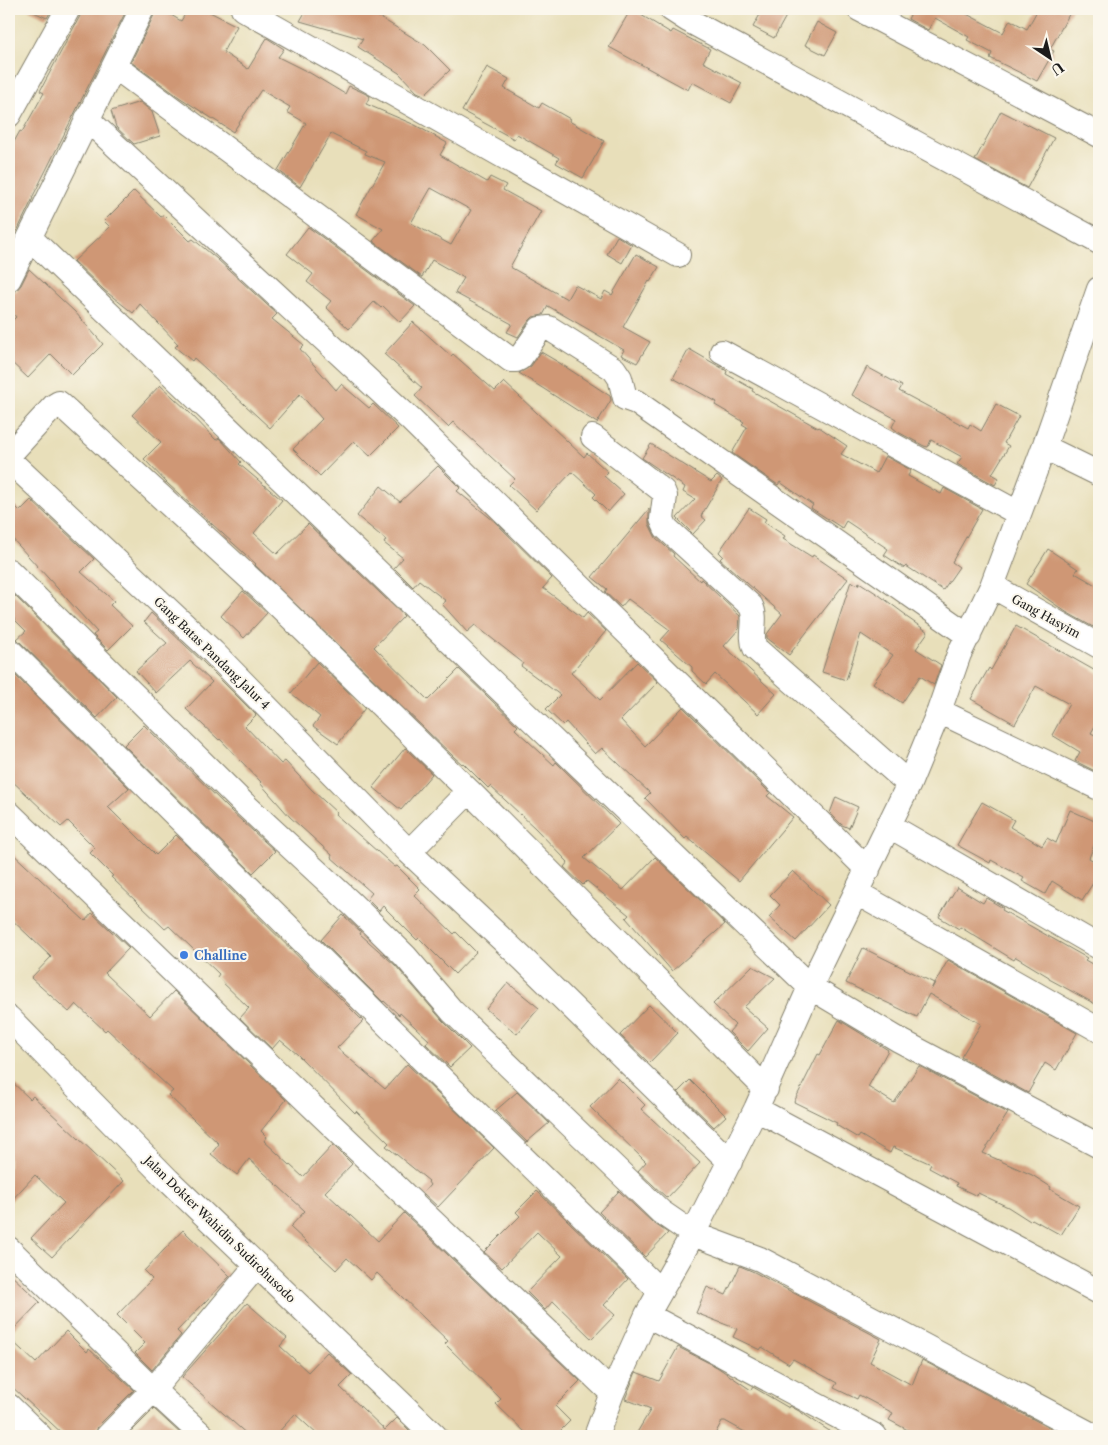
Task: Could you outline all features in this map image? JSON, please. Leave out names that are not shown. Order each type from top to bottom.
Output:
[{"type":"street","points":[[9,115],[68,9]]},
{"type":"street","points":[[9,279],[142,9]]},
{"type":"street","points":[[243,9],[678,255]]},
{"type":"street","points":[[671,9],[1099,242]]},
{"type":"street","points":[[859,9],[1099,135]]},
{"type":"street","points":[[114,66],[511,360],[520,358],[540,329],[549,328],[614,369],[620,378],[625,398],[644,407],[969,636]]},
{"type":"street","points":[[88,119],[411,420],[868,870]]},
{"type":"street","points":[[30,238],[810,987],[898,1040],[1099,1146]]},
{"type":"street","points":[[596,1436],[612,1393],[648,1315],[693,1234],[761,1099],[810,987],[909,784],[960,654],[992,586],[1018,513],[1094,322],[1099,290]]},
{"type":"street","points":[[722,352],[1018,513]]},
{"type":"street","points":[[9,454],[59,403],[269,596],[469,791],[761,1099],[1099,1292]]},
{"type":"street","points":[[593,438],[663,491],[665,496],[662,520],[666,528],[751,606],[755,616],[752,638],[755,648],[909,784]]},
{"type":"street","points":[[1044,447],[1099,474]]},
{"type":"street","name":"Gang Batas Pandang Jalur 4","points":[[9,460],[213,652],[409,852],[523,959],[730,1162]]},
{"type":"street","points":[[9,571],[242,802],[405,956],[459,1018],[661,1212],[693,1234],[760,1259],[1094,1436]]},
{"type":"street","name":"Gang Hasyim","points":[[992,586],[1099,646]]},
{"type":"street","points":[[9,650],[446,1083],[660,1291]]},
{"type":"street","points":[[939,711],[1099,788]]},
{"type":"street","points":[[409,852],[469,791]]},
{"type":"street","points":[[9,813],[612,1393]]},
{"type":"street","points":[[888,825],[1099,947]]},
{"type":"street","points":[[857,893],[1099,1030]]},
{"type":"street","name":"Jalan Dokter Wahidin Sudirohusodo","points":[[9,1018],[168,1180],[435,1436]]},
{"type":"street","points":[[9,1249],[153,1390],[203,1436]]},
{"type":"street","points":[[108,1436],[153,1390],[257,1265]]},
{"type":"street","points":[[648,1315],[875,1436]]},
{"type":"street","points":[[9,1406],[40,1436]]},
{"type":"building","points":[[27,9],[52,9],[47,18]]},
{"type":"building","points":[[82,9],[127,9],[32,198],[9,248],[9,151],[44,93],[40,91]]},
{"type":"building","points":[[156,9],[161,9],[181,21],[188,9],[204,9],[237,26],[223,52],[248,69],[267,38],[284,49],[278,57],[345,94],[349,86],[370,96],[366,104],[415,125],[447,143],[440,155],[487,182],[490,177],[506,185],[503,190],[541,211],[510,267],[567,299],[575,285],[601,299],[605,291],[612,295],[636,254],[659,267],[623,327],[650,342],[637,363],[621,355],[624,350],[548,306],[543,315],[533,317],[529,321],[518,337],[507,332],[512,324],[455,293],[464,278],[432,260],[422,277],[373,241],[383,229],[356,214],[385,162],[365,154],[366,151],[331,134],[300,187],[278,170],[306,123],[287,112],[290,107],[261,90],[233,132],[179,97],[131,62]],"holes":[[[431,188],[471,210],[451,245],[411,223]]]},
{"type":"building","points":[[307,9],[366,9],[425,45],[450,70],[424,95],[417,92],[399,73],[358,47],[363,39],[300,21]]},
{"type":"building","points":[[631,9],[671,33],[673,30],[710,49],[703,62],[742,83],[731,103],[692,82],[688,90],[609,47]]},
{"type":"building","points":[[763,9],[790,9],[774,38],[753,27]]},
{"type":"building","points":[[913,9],[957,9],[1003,33],[1010,20],[1027,29],[1038,9],[1072,9],[1050,49],[1054,51],[1037,81],[990,58],[992,53],[967,40],[969,37],[935,18],[928,30],[908,19]]},
{"type":"building","points":[[817,22],[837,33],[825,55],[805,45]]},
{"type":"building","points":[[487,67],[509,79],[504,88],[539,108],[542,103],[604,141],[583,178],[556,163],[559,158],[517,134],[514,139],[462,111]]},
{"type":"building","points":[[140,102],[152,112],[160,136],[134,144],[116,127],[111,111]]},
{"type":"building","points":[[1001,111],[1054,138],[1027,188],[975,160]]},
{"type":"building","points":[[134,191],[161,217],[164,215],[190,241],[193,239],[217,259],[277,314],[272,319],[304,345],[300,349],[336,390],[341,384],[369,408],[373,404],[398,428],[370,456],[354,441],[320,476],[293,449],[322,419],[300,394],[270,428],[194,358],[192,361],[175,347],[178,344],[140,304],[133,313],[104,290],[74,261],[110,227],[104,221]]},
{"type":"building","points":[[308,227],[415,306],[400,322],[383,306],[381,308],[374,302],[349,329],[326,307],[331,301],[307,282],[313,274],[287,254]]},
{"type":"building","points":[[617,236],[632,245],[622,263],[607,254]]},
{"type":"building","points":[[29,269],[75,312],[103,344],[72,375],[51,354],[28,378],[9,360],[9,324],[16,317],[9,308],[9,293],[16,291],[21,285]]},
{"type":"building","points":[[413,322],[451,356],[453,354],[495,391],[504,382],[584,457],[587,453],[608,472],[604,476],[624,494],[608,512],[593,497],[596,494],[572,472],[536,510],[509,485],[515,479],[453,422],[448,427],[415,396],[422,388],[384,354]]},
{"type":"building","points":[[689,349],[727,371],[726,374],[753,389],[752,391],[819,427],[847,446],[841,454],[876,473],[885,456],[911,470],[908,476],[941,494],[944,488],[982,509],[952,562],[959,567],[943,590],[906,566],[904,568],[884,555],[888,549],[846,521],[842,528],[811,508],[813,505],[780,482],[778,485],[732,453],[747,427],[742,424],[744,422],[715,405],[717,402],[673,378]]},
{"type":"building","points":[[541,352],[610,396],[611,400],[597,423],[519,373],[531,366]]},
{"type":"building","points":[[867,367],[902,386],[899,391],[968,428],[970,424],[981,431],[996,404],[1019,416],[1004,443],[1009,446],[992,474],[999,478],[995,485],[957,464],[962,457],[931,440],[928,447],[898,432],[892,427],[896,419],[852,395]]},
{"type":"building","points":[[160,385],[216,440],[219,438],[221,440],[241,462],[239,464],[282,500],[254,533],[277,554],[308,524],[404,616],[374,647],[428,700],[459,669],[518,726],[515,729],[554,765],[556,762],[619,824],[584,858],[623,890],[655,857],[725,924],[672,971],[626,918],[629,915],[587,881],[583,885],[564,867],[568,862],[535,828],[490,786],[488,788],[463,763],[454,757],[256,564],[168,484],[144,459],[161,442],[132,415]]},
{"type":"building","points":[[651,444],[711,482],[717,476],[722,480],[701,516],[706,520],[693,534],[677,518],[695,499],[683,492],[685,487],[642,458]]},
{"type":"building","points":[[438,466],[460,488],[457,491],[494,521],[552,578],[543,588],[583,618],[587,613],[606,631],[571,673],[600,700],[637,662],[658,682],[621,720],[645,746],[683,707],[770,793],[767,796],[793,817],[739,881],[687,837],[685,839],[645,798],[650,793],[602,748],[595,754],[566,722],[563,725],[546,709],[560,695],[521,666],[523,663],[475,625],[467,632],[442,604],[446,601],[419,580],[413,587],[394,568],[403,558],[384,543],[386,540],[357,516],[381,486],[400,502]]},
{"type":"building","points":[[9,500],[20,511],[31,500],[94,559],[81,572],[114,601],[110,605],[132,626],[108,650],[93,635],[97,632],[9,535]]},
{"type":"building","points":[[749,508],[766,519],[764,522],[785,536],[783,539],[812,557],[813,555],[848,579],[789,655],[767,638],[767,634],[782,614],[720,559],[723,556],[719,552]]},
{"type":"building","points":[[649,509],[649,524],[656,538],[674,554],[673,556],[700,581],[701,579],[740,616],[739,629],[724,646],[776,694],[758,714],[715,674],[706,684],[692,671],[692,667],[661,640],[670,630],[628,599],[621,607],[605,592],[607,589],[592,577]]},
{"type":"building","points":[[1048,549],[1078,569],[1075,573],[1099,587],[1099,616],[1093,627],[1066,612],[1026,584]]},
{"type":"building","points":[[851,581],[858,585],[859,582],[879,595],[928,632],[916,649],[941,665],[934,685],[920,676],[902,703],[873,683],[893,655],[861,634],[846,680],[822,672]]},
{"type":"building","points":[[9,590],[117,697],[97,718],[17,639],[26,631],[9,614]]},
{"type":"building","points":[[243,591],[267,613],[244,638],[221,616]]},
{"type":"building","points":[[151,613],[256,715],[245,726],[281,764],[285,761],[337,813],[335,814],[395,867],[397,866],[420,889],[414,895],[454,934],[456,932],[476,952],[455,974],[383,906],[379,911],[367,899],[372,893],[290,817],[261,782],[220,739],[186,709],[212,682],[190,661],[156,693],[136,671],[167,643],[144,622]]},
{"type":"building","points":[[1016,626],[1099,673],[1099,719],[1091,733],[1099,737],[1099,773],[1075,761],[1080,752],[1052,735],[1069,704],[1036,686],[1015,724],[971,699],[989,668],[991,670]]},
{"type":"building","points":[[317,662],[365,708],[338,744],[313,726],[320,717],[291,693]]},
{"type":"building","points":[[9,669],[129,788],[108,807],[156,855],[176,835],[363,1021],[337,1048],[385,1089],[407,1064],[494,1148],[438,1207],[423,1193],[430,1185],[429,1181],[386,1146],[389,1143],[356,1111],[355,1113],[297,1054],[280,1040],[272,1049],[240,1018],[249,1008],[217,977],[219,974],[169,926],[165,929],[111,877],[113,876],[90,853],[95,848],[68,821],[61,827],[9,778]]},
{"type":"building","points":[[144,725],[232,812],[275,851],[253,873],[124,745]]},
{"type":"building","points":[[405,748],[432,774],[401,810],[373,787]]},
{"type":"building","points":[[836,797],[858,807],[849,828],[842,825],[830,813]]},
{"type":"building","points":[[982,802],[1014,820],[1010,827],[1042,846],[1047,838],[1056,843],[1070,810],[1099,823],[1099,833],[1089,858],[1099,864],[1099,874],[1082,900],[1052,881],[1045,894],[1022,881],[1024,878],[991,860],[990,863],[957,845]]},
{"type":"building","points":[[9,850],[85,921],[92,913],[129,948],[105,973],[150,1016],[174,991],[286,1100],[261,1131],[267,1137],[264,1141],[303,1177],[333,1145],[352,1164],[325,1192],[378,1241],[404,1213],[580,1381],[555,1406],[570,1421],[555,1436],[529,1436],[496,1404],[501,1399],[445,1344],[448,1341],[377,1273],[371,1280],[347,1258],[336,1270],[290,1227],[305,1211],[249,1159],[237,1175],[211,1154],[219,1144],[168,1095],[173,1091],[107,1029],[105,1031],[76,1004],[69,1012],[31,978],[51,957],[9,917]]},
{"type":"building","points":[[793,871],[829,905],[796,941],[769,917],[780,905],[770,895]]},
{"type":"building","points":[[957,887],[983,903],[986,898],[1003,908],[1002,910],[1087,958],[1085,960],[1099,968],[1099,1006],[1049,979],[1049,977],[1016,957],[1014,960],[960,927],[959,929],[939,917]]},
{"type":"building","points":[[343,915],[361,932],[360,934],[395,965],[442,1020],[470,1048],[450,1067],[426,1044],[429,1040],[400,1013],[399,1015],[383,1002],[321,940]]},
{"type":"building","points":[[863,948],[934,983],[931,990],[948,960],[1077,1033],[1056,1070],[1045,1063],[1028,1093],[961,1057],[981,1024],[929,994],[917,1017],[846,983]]},
{"type":"building","points":[[752,966],[775,978],[744,1007],[768,1028],[748,1051],[729,1032],[735,1025],[713,1004]]},
{"type":"building","points":[[508,983],[539,1008],[517,1034],[486,1009]]},
{"type":"building","points":[[649,1005],[678,1033],[649,1063],[620,1035]]},
{"type":"building","points":[[839,1020],[888,1050],[868,1087],[894,1103],[919,1066],[1008,1113],[983,1153],[1032,1175],[1051,1187],[1050,1189],[1079,1206],[1061,1235],[1032,1219],[1030,1221],[1008,1207],[978,1193],[977,1196],[956,1186],[957,1183],[929,1168],[931,1164],[893,1147],[890,1153],[860,1135],[858,1138],[836,1125],[837,1123],[794,1102],[818,1054],[820,1055]]},
{"type":"building","points":[[618,1078],[645,1105],[641,1109],[700,1163],[667,1198],[638,1171],[646,1162],[590,1107]]},
{"type":"building","points":[[9,1079],[30,1099],[33,1096],[124,1181],[52,1257],[31,1238],[64,1203],[35,1175],[9,1203]]},
{"type":"building","points":[[690,1080],[726,1116],[714,1127],[678,1092]]},
{"type":"building","points":[[517,1092],[549,1123],[527,1142],[495,1111]]},
{"type":"building","points":[[537,1191],[628,1279],[604,1305],[615,1315],[592,1339],[553,1301],[545,1310],[527,1292],[562,1256],[537,1232],[502,1268],[484,1252],[520,1216],[516,1212]]},
{"type":"building","points":[[619,1191],[652,1222],[668,1233],[645,1257],[599,1212]]},
{"type":"building","points":[[183,1230],[230,1276],[177,1331],[181,1335],[152,1370],[135,1353],[145,1343],[117,1315],[152,1279],[144,1271]]},
{"type":"building","points":[[740,1266],[881,1339],[870,1362],[912,1385],[922,1360],[1065,1436],[919,1436],[889,1420],[893,1413],[859,1395],[857,1399],[834,1388],[837,1383],[793,1359],[789,1364],[762,1347],[760,1350],[733,1337],[737,1329],[696,1313],[707,1287],[726,1295]]},
{"type":"building","points":[[9,1273],[40,1302],[9,1334]]},
{"type":"building","points":[[247,1303],[287,1338],[280,1346],[308,1372],[327,1352],[352,1375],[340,1387],[385,1430],[397,1418],[410,1431],[404,1436],[319,1436],[295,1414],[275,1436],[249,1436],[182,1377]]},
{"type":"building","points":[[66,1331],[87,1352],[89,1349],[134,1390],[98,1426],[95,1436],[65,1436],[9,1384],[9,1338],[36,1363]]},
{"type":"building","points":[[678,1347],[717,1367],[751,1390],[753,1387],[789,1408],[790,1406],[799,1411],[837,1436],[752,1436],[722,1421],[714,1436],[635,1436],[651,1409],[625,1399],[636,1372],[659,1381]]},
{"type":"building","points":[[154,1409],[183,1436],[127,1436]]},
{"type":"place","name":"Challine","points":[[184,955]]}]
